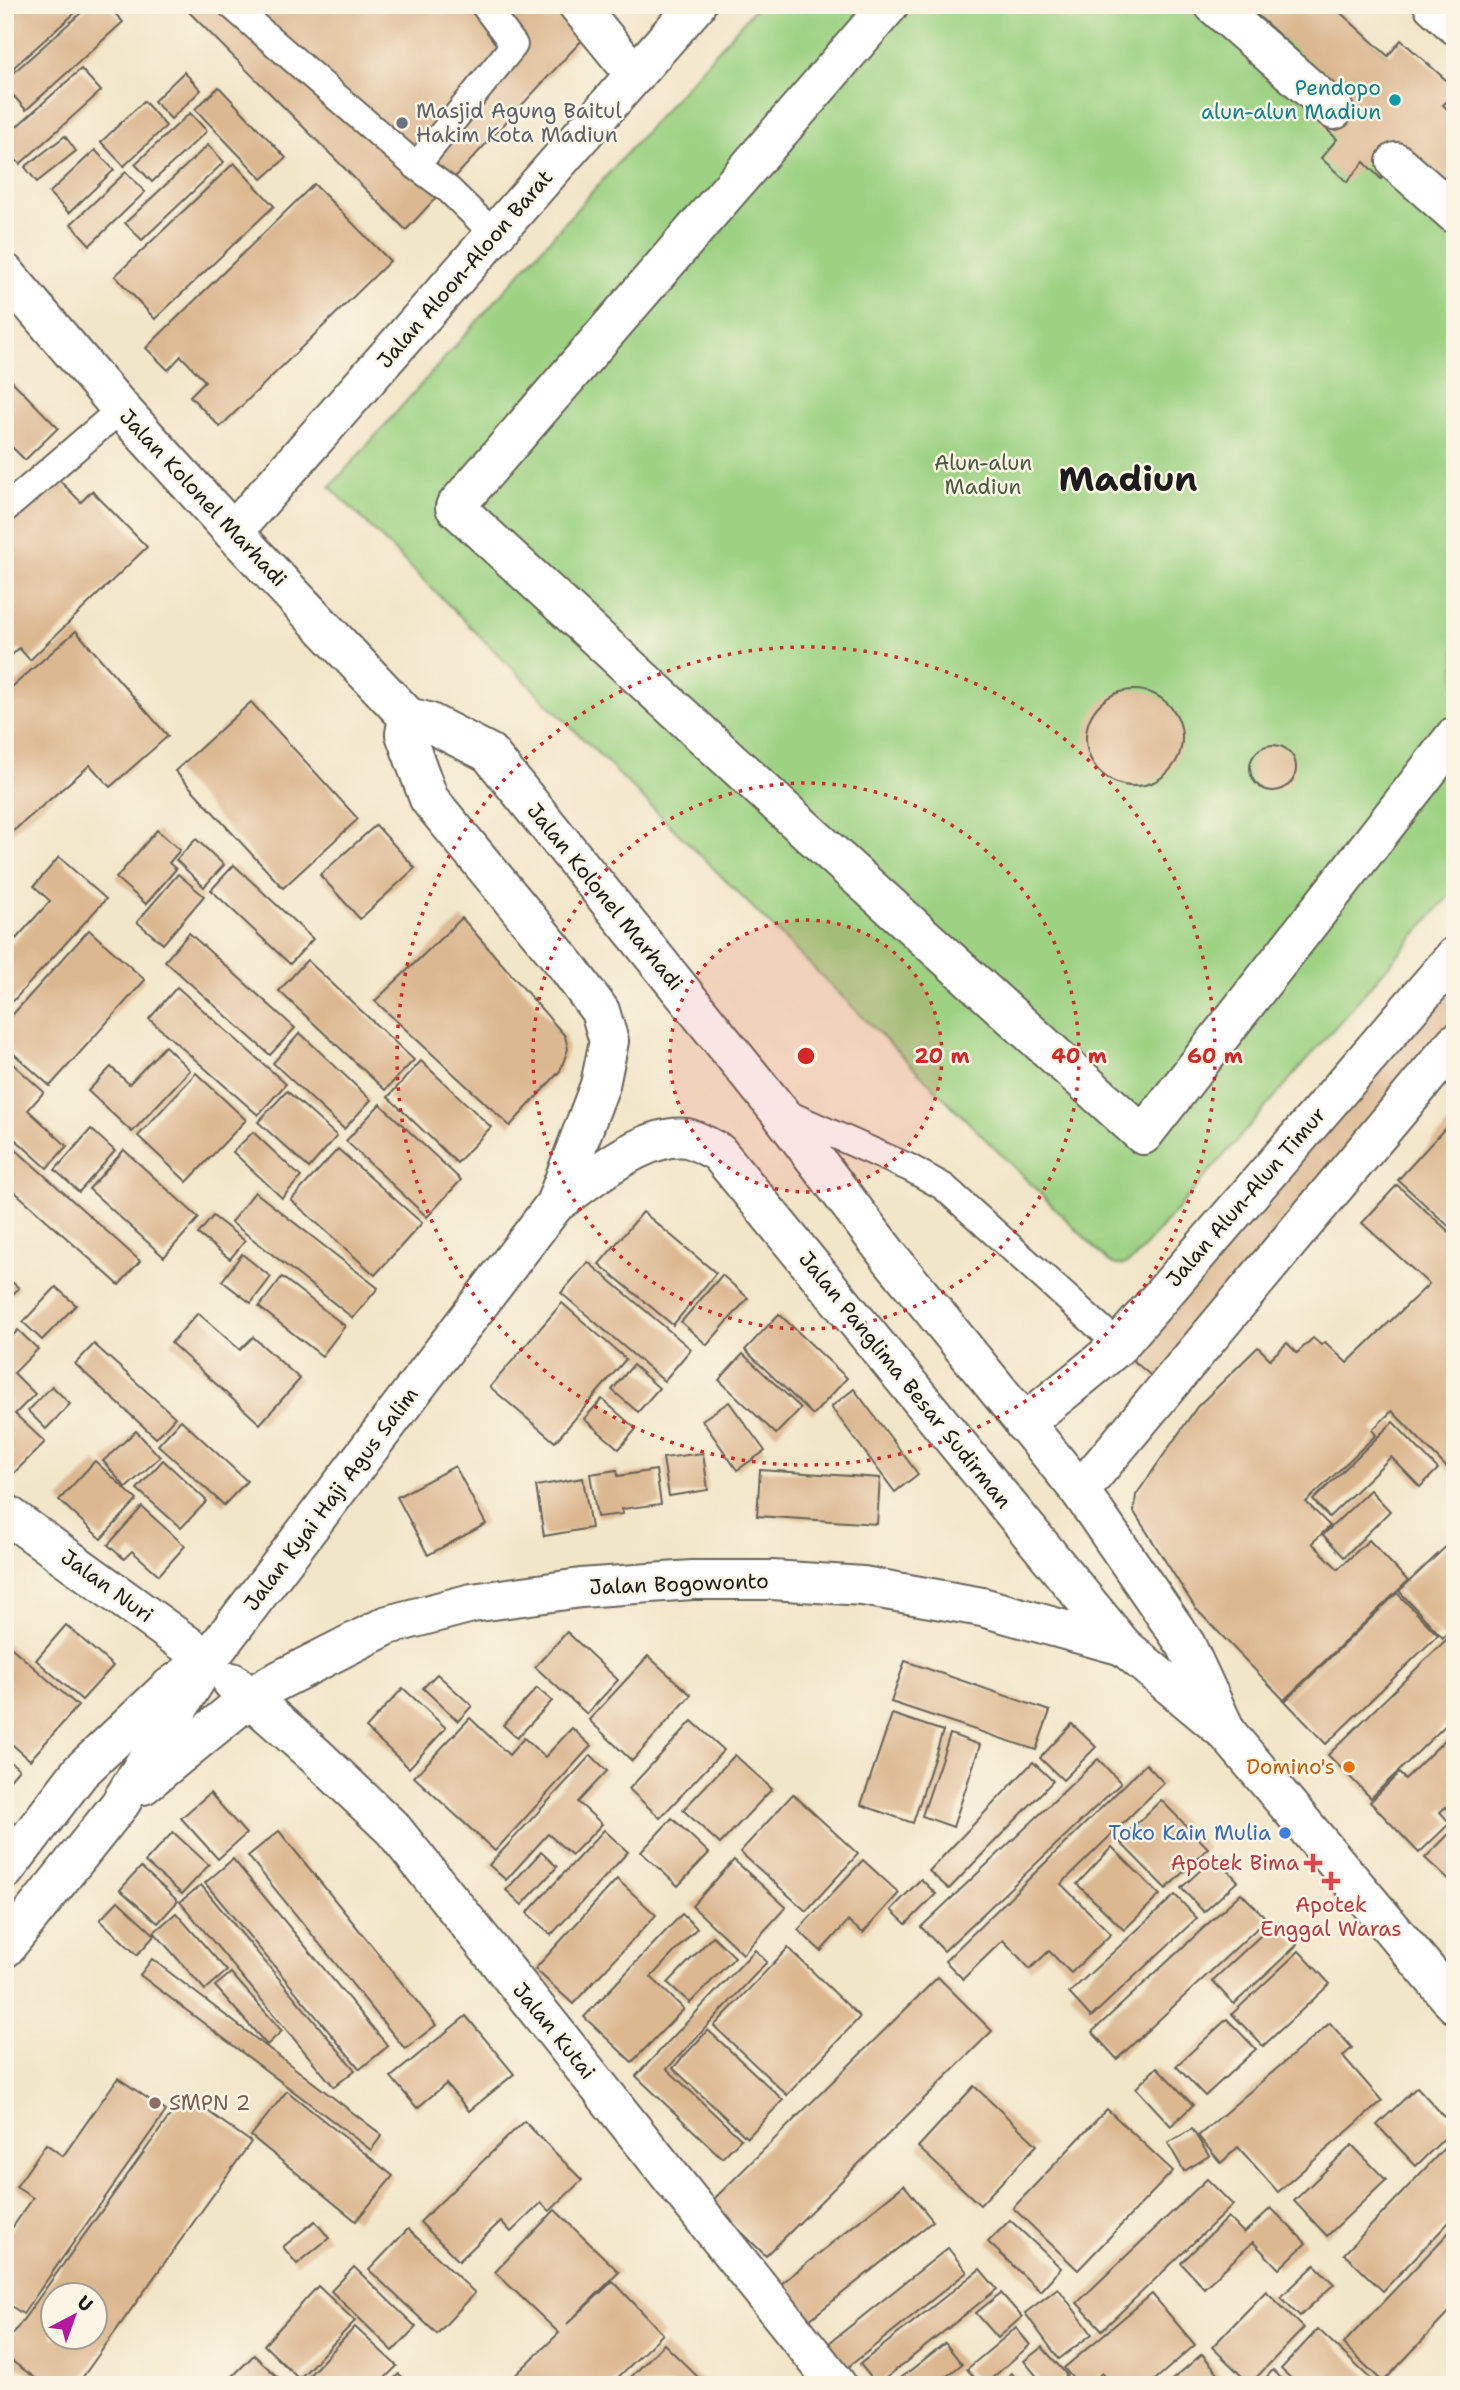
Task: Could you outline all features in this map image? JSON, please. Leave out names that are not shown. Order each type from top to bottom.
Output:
[{"type":"main road","points":[[578,5],[635,75]]},
{"type":"main road","name":"Jalan Aloon-Aloon Barat","points":[[233,532],[696,5]]},
{"type":"main road","points":[[889,5],[455,506],[806,831],[1143,1135],[1455,736]]},
{"type":"main road","points":[[1214,5],[1334,110]]},
{"type":"main road","points":[[1433,5],[1455,24]]},
{"type":"main road","points":[[1396,162],[1455,214]]},
{"type":"main road","name":"Jalan Kolonel Marhadi","points":[[5,273],[121,409],[408,717],[428,722],[489,753],[778,1110]]},
{"type":"main road","points":[[408,717],[405,734],[429,799],[566,965],[600,1011],[609,1041],[600,1085],[555,1204]]},
{"type":"main road","name":"Jalan Alun-Alun Timur","points":[[1024,1424],[1119,1345],[1455,956]]},
{"type":"main road","points":[[1080,1491],[1455,1042]]},
{"type":"main road","name":"Jalan Panglima Besar Sudirman","points":[[778,1110],[888,1255],[1080,1491],[1186,1645],[1227,1733]]},
{"type":"main road","name":"Jalan Panglima Besar Sudirman","points":[[555,1204],[629,1153],[660,1141],[688,1138],[718,1152],[1123,1646],[1227,1733],[1455,2004]]},
{"type":"main road","name":"Jalan Kyai Haji Agus Salim","points":[[120,1804],[208,1660],[555,1204]]},
{"type":"main road","name":"Jalan Nuri","points":[[5,1513],[208,1660],[249,1698]]},
{"type":"main road","name":"Jalan Bogowonto","points":[[120,1804],[249,1698],[268,1686],[388,1625],[472,1603],[581,1588],[692,1580],[772,1580],[863,1586],[982,1606],[1123,1646]]},
{"type":"main road","points":[[5,1870],[79,1772],[170,1687],[208,1660]]},
{"type":"main road","name":"Jalan Kutai","points":[[249,1698],[316,1756],[393,1829],[836,2385]]},
{"type":"main road","points":[[5,1948],[120,1804]]},
{"type":"lane","points":[[231,5],[416,166],[449,190],[495,235]]},
{"type":"lane","points":[[416,166],[514,45],[484,5]]},
{"type":"lane","points":[[5,509],[121,409]]},
{"type":"lane","points":[[778,1110],[910,1168],[944,1187],[1119,1345]]},
{"type":"green space","name":"Alun-alun Madiun","points":[[758,5],[1331,5],[1455,116],[1455,889],[1134,1259],[1124,1265],[1115,1265],[1108,1261],[330,487]]},
{"type":"building","points":[[5,5],[69,5],[75,13],[5,75]]},
{"type":"building","points":[[90,5],[107,5],[123,22],[26,110],[5,86],[5,80]]},
{"type":"building","name":"Masjid Agung Baitul Hakim Kota Madiun","points":[[182,5],[553,5],[584,38],[406,230]]},
{"type":"building","name":"Pendopo alun-alun Madiun","points":[[1246,5],[1332,5],[1388,56],[1401,40],[1455,88],[1455,93],[1443,105],[1455,116],[1455,194],[1396,162],[1381,179],[1364,162],[1347,182],[1321,158],[1337,139],[1321,124],[1346,95]]},
{"type":"building","points":[[81,69],[101,91],[20,164],[5,149],[5,137]]},
{"type":"building","points":[[184,72],[201,90],[171,119],[154,101]]},
{"type":"building","points":[[219,87],[286,158],[262,179],[195,109]]},
{"type":"building","points":[[144,101],[166,126],[124,166],[101,142]]},
{"type":"building","points":[[190,113],[207,131],[152,182],[135,164]]},
{"type":"building","points":[[65,136],[76,151],[37,182],[25,167]]},
{"type":"building","points":[[208,145],[224,162],[142,240],[125,223]]},
{"type":"building","points":[[95,150],[114,170],[69,213],[49,193]]},
{"type":"building","points":[[234,163],[274,206],[155,319],[115,276]]},
{"type":"building","points":[[126,172],[145,192],[90,245],[71,224]]},
{"type":"building","points":[[314,184],[390,261],[220,427],[190,396],[205,381],[181,356],[168,370],[146,348]]},
{"type":"building","points":[[5,374],[58,428],[25,460],[5,440]]},
{"type":"building","points":[[56,477],[81,502],[92,491],[147,547],[30,660],[19,648],[5,662],[5,526]]},
{"type":"building","points":[[76,631],[168,736],[110,787],[90,765],[5,838],[5,693]]},
{"type":"building","points":[[1134,690],[1152,694],[1168,704],[1178,720],[1182,738],[1178,756],[1168,772],[1152,782],[1134,786],[1116,782],[1100,772],[1090,756],[1086,738],[1090,720],[1100,704],[1116,694]]},
{"type":"building","points":[[251,702],[358,819],[283,888],[175,771]]},
{"type":"building","points":[[1273,745],[1289,752],[1296,768],[1289,784],[1273,791],[1257,784],[1250,768],[1257,752]]},
{"type":"building","points":[[376,825],[415,868],[360,919],[320,875]]},
{"type":"building","points":[[157,830],[180,850],[169,863],[176,869],[146,904],[116,878]]},
{"type":"building","points":[[196,839],[224,865],[204,887],[176,860]]},
{"type":"building","points":[[59,857],[106,899],[5,1010],[5,951],[50,901],[34,886]]},
{"type":"building","points":[[234,865],[313,939],[290,964],[211,890]]},
{"type":"building","points":[[178,874],[204,896],[163,944],[137,922]]},
{"type":"building","points":[[462,918],[565,1036],[568,1049],[560,1071],[510,1126],[375,1001]]},
{"type":"building","points":[[89,930],[145,980],[50,1086],[5,1046],[5,1023]]},
{"type":"building","points":[[189,933],[295,1028],[270,1055],[165,961]]},
{"type":"building","points":[[307,960],[414,1060],[385,1090],[279,991]]},
{"type":"building","points":[[1455,979],[1455,1034],[1156,1380],[1129,1357]]},
{"type":"building","points":[[177,987],[286,1084],[258,1115],[149,1019]]},
{"type":"building","points":[[300,1033],[371,1100],[344,1129],[273,1063]]},
{"type":"building","points":[[165,1046],[190,1070],[132,1132],[88,1091],[111,1067],[129,1084]]},
{"type":"building","points":[[5,1057],[44,1092],[28,1110],[67,1146],[47,1168],[5,1130]]},
{"type":"building","points":[[421,1061],[491,1127],[457,1163],[388,1097]]},
{"type":"building","points":[[196,1073],[246,1120],[187,1182],[138,1136]]},
{"type":"building","points":[[287,1091],[337,1136],[309,1168],[258,1122]]},
{"type":"building","points":[[380,1104],[461,1180],[427,1217],[346,1141]]},
{"type":"building","points":[[1455,1117],[1455,1232],[1398,1180]]},
{"type":"building","points":[[91,1129],[115,1151],[79,1192],[55,1170]]},
{"type":"building","points":[[253,1132],[301,1177],[282,1198],[233,1152]]},
{"type":"building","points":[[5,1140],[140,1261],[119,1285],[5,1183]]},
{"type":"building","points":[[338,1149],[422,1223],[375,1275],[291,1200]]},
{"type":"building","points":[[124,1150],[199,1218],[164,1257],[89,1189]]},
{"type":"building","points":[[1397,1185],[1455,1237],[1455,1476],[1392,1411],[1372,1430],[1376,1435],[1306,1502],[1330,1526],[1312,1543],[1338,1569],[1369,1540],[1408,1581],[1284,1700],[1196,1609],[1134,1512],[1136,1495],[1197,1407],[1258,1347],[1270,1359],[1287,1343],[1297,1353],[1313,1338],[1321,1345],[1325,1342],[1347,1363],[1429,1284],[1362,1223]]},
{"type":"building","points":[[255,1192],[378,1288],[353,1318],[231,1222]]},
{"type":"building","points":[[643,1212],[716,1273],[673,1325],[599,1264]]},
{"type":"building","points":[[213,1216],[245,1241],[230,1259],[198,1234]]},
{"type":"building","points":[[242,1254],[271,1277],[251,1303],[222,1281]]},
{"type":"building","points":[[588,1262],[691,1349],[664,1381],[561,1293]]},
{"type":"building","points":[[722,1275],[748,1298],[707,1345],[681,1322]]},
{"type":"building","points":[[5,1276],[19,1288],[5,1302]]},
{"type":"building","points":[[282,1277],[345,1326],[322,1356],[259,1307]]},
{"type":"building","points":[[56,1287],[76,1305],[42,1340],[23,1322]]},
{"type":"building","points":[[562,1303],[626,1359],[555,1442],[490,1387]]},
{"type":"building","points":[[198,1313],[240,1350],[253,1337],[300,1379],[260,1424],[171,1343]]},
{"type":"building","points":[[779,1314],[847,1378],[813,1415],[745,1350]]},
{"type":"building","points":[[18,1330],[38,1349],[14,1373],[35,1394],[15,1414],[45,1442],[7,1480],[5,1344]]},
{"type":"building","points":[[94,1344],[175,1417],[156,1438],[75,1364]]},
{"type":"building","points":[[743,1354],[801,1408],[776,1434],[719,1380]]},
{"type":"building","points":[[633,1365],[659,1388],[638,1412],[612,1390]]},
{"type":"building","points":[[52,1386],[70,1404],[46,1429],[28,1411]]},
{"type":"building","points":[[854,1389],[918,1474],[895,1492],[831,1407]]},
{"type":"building","points":[[602,1399],[636,1429],[619,1449],[584,1419]]},
{"type":"building","points":[[729,1402],[765,1451],[737,1470],[702,1420]]},
{"type":"building","points":[[181,1420],[247,1481],[224,1505],[158,1445]]},
{"type":"building","points":[[1393,1422],[1438,1469],[1420,1487],[1391,1457],[1329,1517],[1313,1500]]},
{"type":"building","points":[[136,1431],[160,1457],[126,1488],[103,1461]]},
{"type":"building","points":[[703,1453],[708,1490],[669,1496],[663,1458]]},
{"type":"building","points":[[163,1460],[207,1501],[181,1528],[137,1489]]},
{"type":"building","points":[[95,1461],[137,1500],[101,1539],[59,1500]]},
{"type":"building","points":[[455,1466],[486,1524],[428,1555],[397,1497]]},
{"type":"building","points":[[617,1470],[618,1476],[656,1470],[661,1504],[622,1509],[623,1514],[597,1517],[590,1474]]},
{"type":"building","points":[[760,1470],[880,1478],[877,1524],[757,1516]]},
{"type":"building","points":[[583,1478],[591,1528],[544,1536],[536,1486]]},
{"type":"building","points":[[1370,1490],[1390,1511],[1344,1557],[1323,1535]]},
{"type":"building","points":[[142,1507],[185,1546],[159,1575],[132,1551],[124,1559],[108,1545]]},
{"type":"building","points":[[1455,1538],[1455,1627],[1443,1638],[1399,1591]]},
{"type":"building","points":[[1397,1593],[1438,1635],[1326,1744],[1285,1701]]},
{"type":"building","points":[[66,1625],[113,1666],[82,1700],[36,1660]]},
{"type":"building","points":[[1455,1631],[1455,1716],[1371,1798],[1328,1755]]},
{"type":"building","points":[[567,1632],[618,1680],[587,1714],[535,1667]]},
{"type":"building","points":[[5,1642],[78,1706],[30,1760],[5,1738]]},
{"type":"building","points":[[648,1656],[691,1695],[632,1761],[589,1720]]},
{"type":"building","points":[[905,1661],[1050,1711],[1036,1750],[891,1702]]},
{"type":"building","points":[[437,1674],[472,1706],[458,1721],[423,1688]]},
{"type":"building","points":[[403,1688],[446,1728],[409,1768],[366,1728]]},
{"type":"building","points":[[537,1688],[552,1701],[517,1738],[503,1725]]},
{"type":"building","points":[[892,1714],[943,1731],[913,1823],[861,1805]]},
{"type":"building","points":[[470,1718],[509,1755],[524,1738],[545,1757],[572,1728],[591,1746],[495,1851],[414,1777]]},
{"type":"building","points":[[692,1721],[724,1750],[660,1818],[629,1789]]},
{"type":"building","points":[[1072,1724],[1096,1747],[1063,1780],[1040,1758]]},
{"type":"building","points":[[1455,1730],[1455,1817],[1446,1807],[1440,1812],[1450,1823],[1419,1853],[1370,1802],[1399,1773],[1405,1779]]},
{"type":"building","points":[[950,1734],[980,1745],[953,1827],[922,1816]]},
{"type":"building","points":[[591,1755],[607,1771],[578,1802],[602,1824],[572,1855],[548,1834],[506,1880],[489,1865]]},
{"type":"building","points":[[735,1755],[772,1789],[720,1844],[683,1810]]},
{"type":"building","points":[[5,1757],[19,1769],[5,1785]]},
{"type":"building","points":[[1098,1759],[1121,1783],[944,1951],[921,1927]]},
{"type":"building","points":[[1033,1762],[1053,1781],[949,1889],[929,1871]]},
{"type":"building","points":[[1146,1764],[1164,1783],[1061,1884],[1111,1934],[1071,1973],[1049,1951],[1030,1969],[1003,1940],[963,1979],[945,1961]]},
{"type":"building","points":[[210,1793],[246,1834],[218,1859],[181,1818]]},
{"type":"building","points":[[793,1794],[858,1854],[806,1911],[740,1852]]},
{"type":"building","points":[[1161,1800],[1208,1848],[1166,1889],[1119,1841]]},
{"type":"building","points":[[672,1818],[709,1853],[678,1886],[641,1852]]},
{"type":"building","points":[[1455,1828],[1455,1886],[1425,1858]]},
{"type":"building","points":[[604,1830],[628,1852],[551,1935],[527,1913]]},
{"type":"building","points":[[279,1831],[436,2025],[405,2049],[248,1856]]},
{"type":"building","points":[[173,1832],[209,1865],[182,1894],[145,1862]]},
{"type":"building","points":[[1112,1847],[1160,1895],[1124,1930],[1077,1884]]},
{"type":"building","points":[[541,1852],[557,1867],[522,1905],[506,1890]]},
{"type":"building","points":[[1215,1857],[1238,1881],[1204,1912],[1181,1888]]},
{"type":"building","points":[[233,1859],[388,2046],[360,2069],[205,1883]]},
{"type":"building","points":[[734,1860],[786,1907],[743,1954],[692,1906]]},
{"type":"building","points":[[863,1860],[899,1893],[863,1933],[848,1921],[821,1951],[798,1930]]},
{"type":"building","points":[[141,1867],[178,1901],[158,1923],[120,1890]]},
{"type":"building","points":[[617,1879],[656,1915],[573,2004],[535,1969]]},
{"type":"building","points":[[921,1879],[936,1894],[906,1924],[891,1910]]},
{"type":"building","points":[[201,1885],[355,2070],[334,2087],[180,1902]]},
{"type":"building","points":[[1241,1893],[1267,1919],[1117,2059],[1092,2032]]},
{"type":"building","points":[[1175,1895],[1197,1918],[1091,2017],[1069,1993]]},
{"type":"building","points":[[118,1901],[155,1935],[137,1955],[100,1920]]},
{"type":"building","points":[[176,1913],[227,1971],[205,1990],[154,1932]]},
{"type":"building","points":[[682,1914],[697,1928],[651,1977],[684,2009],[632,2062],[584,2017]]},
{"type":"building","points":[[1275,1922],[1297,1945],[1234,2004],[1212,1981]]},
{"type":"building","points":[[713,1936],[735,1957],[690,2003],[668,1983]]},
{"type":"building","points":[[788,1948],[860,2017],[787,2095],[714,2026]]},
{"type":"building","points":[[755,1950],[767,1962],[667,2069],[741,2139],[722,2158],[636,2076]]},
{"type":"building","points":[[1299,1951],[1330,1984],[1263,2046],[1232,2014]]},
{"type":"building","points":[[152,1959],[382,2135],[371,2150],[140,1975]]},
{"type":"building","points":[[231,1973],[282,2031],[267,2045],[215,1986]]},
{"type":"building","points":[[938,1977],[992,2031],[766,2256],[711,2202]]},
{"type":"building","points":[[466,2016],[514,2074],[469,2111],[446,2084],[417,2108],[391,2077]]},
{"type":"building","points":[[1227,2019],[1256,2049],[1205,2096],[1176,2066]]},
{"type":"building","points":[[1330,2023],[1352,2048],[1343,2056],[1382,2101],[1278,2192],[1238,2147],[1221,2163],[1198,2136]]},
{"type":"building","points":[[708,2030],[783,2100],[747,2138],[673,2068]]},
{"type":"building","points":[[1157,2067],[1193,2105],[1171,2126],[1136,2088]]},
{"type":"building","points":[[118,2078],[166,2111],[46,2282],[38,2282],[38,2293],[23,2314],[5,2302],[5,2238],[33,2198],[16,2187],[46,2144],[63,2156]]},
{"type":"building","points":[[974,2086],[1037,2145],[980,2205],[918,2147]]},
{"type":"building","points":[[1417,2087],[1455,2128],[1416,2166],[1377,2125]]},
{"type":"building","points":[[287,2091],[393,2176],[356,2221],[251,2136]]},
{"type":"building","points":[[185,2095],[251,2142],[108,2342],[108,2282],[50,2282]]},
{"type":"building","points":[[1107,2109],[1173,2171],[1078,2270],[1013,2208]]},
{"type":"building","points":[[524,2121],[582,2180],[550,2211],[541,2203],[511,2232],[501,2221],[459,2261],[420,2222]]},
{"type":"building","points":[[1192,2129],[1209,2156],[1184,2171],[1168,2143]]},
{"type":"building","points":[[1455,2137],[1455,2216],[1383,2291],[1344,2254]]},
{"type":"building","points":[[1352,2145],[1386,2180],[1327,2236],[1294,2201]]},
{"type":"building","points":[[1207,2179],[1233,2205],[1102,2330],[1077,2303]]},
{"type":"building","points":[[904,2185],[933,2221],[809,2320],[781,2284]]},
{"type":"building","points":[[1271,2208],[1306,2243],[1279,2269],[1253,2242],[1204,2288],[1181,2263],[1228,2217],[1244,2233]]},
{"type":"building","points":[[555,2210],[619,2272],[567,2324],[613,2281],[663,2334],[610,2385],[505,2385],[559,2333],[495,2272]]},
{"type":"building","points":[[1010,2220],[1061,2268],[1040,2291],[988,2242]]},
{"type":"building","points":[[315,2221],[329,2238],[297,2264],[283,2247]]},
{"type":"building","points":[[1455,2226],[1455,2306],[1383,2382],[1343,2344]]},
{"type":"building","points":[[408,2229],[475,2293],[437,2334],[369,2270]]},
{"type":"building","points":[[948,2248],[967,2272],[847,2368],[828,2344]]},
{"type":"building","points":[[1315,2265],[1334,2284],[1300,2316],[1281,2297]]},
{"type":"building","points":[[354,2267],[416,2327],[393,2351],[331,2291]]},
{"type":"building","points":[[980,2269],[997,2289],[877,2385],[860,2364]]},
{"type":"building","points":[[318,2286],[355,2321],[299,2379],[264,2345]]},
{"type":"building","points":[[1058,2288],[1092,2334],[1059,2359],[1025,2313]]},
{"type":"building","points":[[1266,2291],[1304,2328],[1250,2384],[1212,2347]]},
{"type":"building","points":[[1001,2293],[1022,2317],[998,2338],[976,2313]]},
{"type":"building","points":[[1152,2294],[1195,2345],[1149,2385],[1112,2385],[1102,2373],[1088,2385],[1078,2385],[1064,2368]]},
{"type":"building","points":[[38,2299],[38,2352],[101,2352],[77,2385],[45,2385],[5,2356],[5,2345]]},
{"type":"building","points":[[355,2327],[397,2366],[378,2385],[300,2385]]},
{"type":"building","points":[[1016,2328],[1030,2345],[981,2385],[967,2369]]},
{"type":"building","points":[[1318,2329],[1375,2383],[1298,2385],[1281,2369]]},
{"type":"building","points":[[945,2343],[962,2364],[936,2385],[892,2385]]},
{"type":"building","points":[[664,2344],[701,2380],[696,2385],[623,2385]]},
{"type":"building","points":[[1042,2347],[1067,2375],[1055,2385],[1044,2385],[1024,2361]]},
{"type":"building","points":[[1202,2354],[1224,2380],[1218,2385],[1166,2385]]},
{"type":"building","points":[[254,2355],[286,2385],[230,2385],[227,2382]]},
{"type":"building","points":[[1273,2370],[1288,2385],[1259,2385]]},
{"type":"building","points":[[1012,2373],[1021,2385],[998,2385]]},
{"type":"building","points":[[399,2374],[411,2385],[388,2385]]},
{"type":"place","name":"Pendopo alun-alun Madiun","points":[[1395,100]]},
{"type":"place","name":"Masjid Agung Baitul Hakim Kota Madiun","points":[[402,123]]},
{"type":"place","name":"Domino's","points":[[1349,1767]]},
{"type":"place","name":"Toko Kain Mulia","points":[[1285,1833]]},
{"type":"place","name":"Apotek Bima","points":[[1313,1863]]},
{"type":"place","name":"Apotek Enggal Waras","points":[[1331,1881]]},
{"type":"place","name":"SMPN 2","points":[[155,2103]]},
{"type":"district","name":"Madiun","points":[[1128,479]]}]
